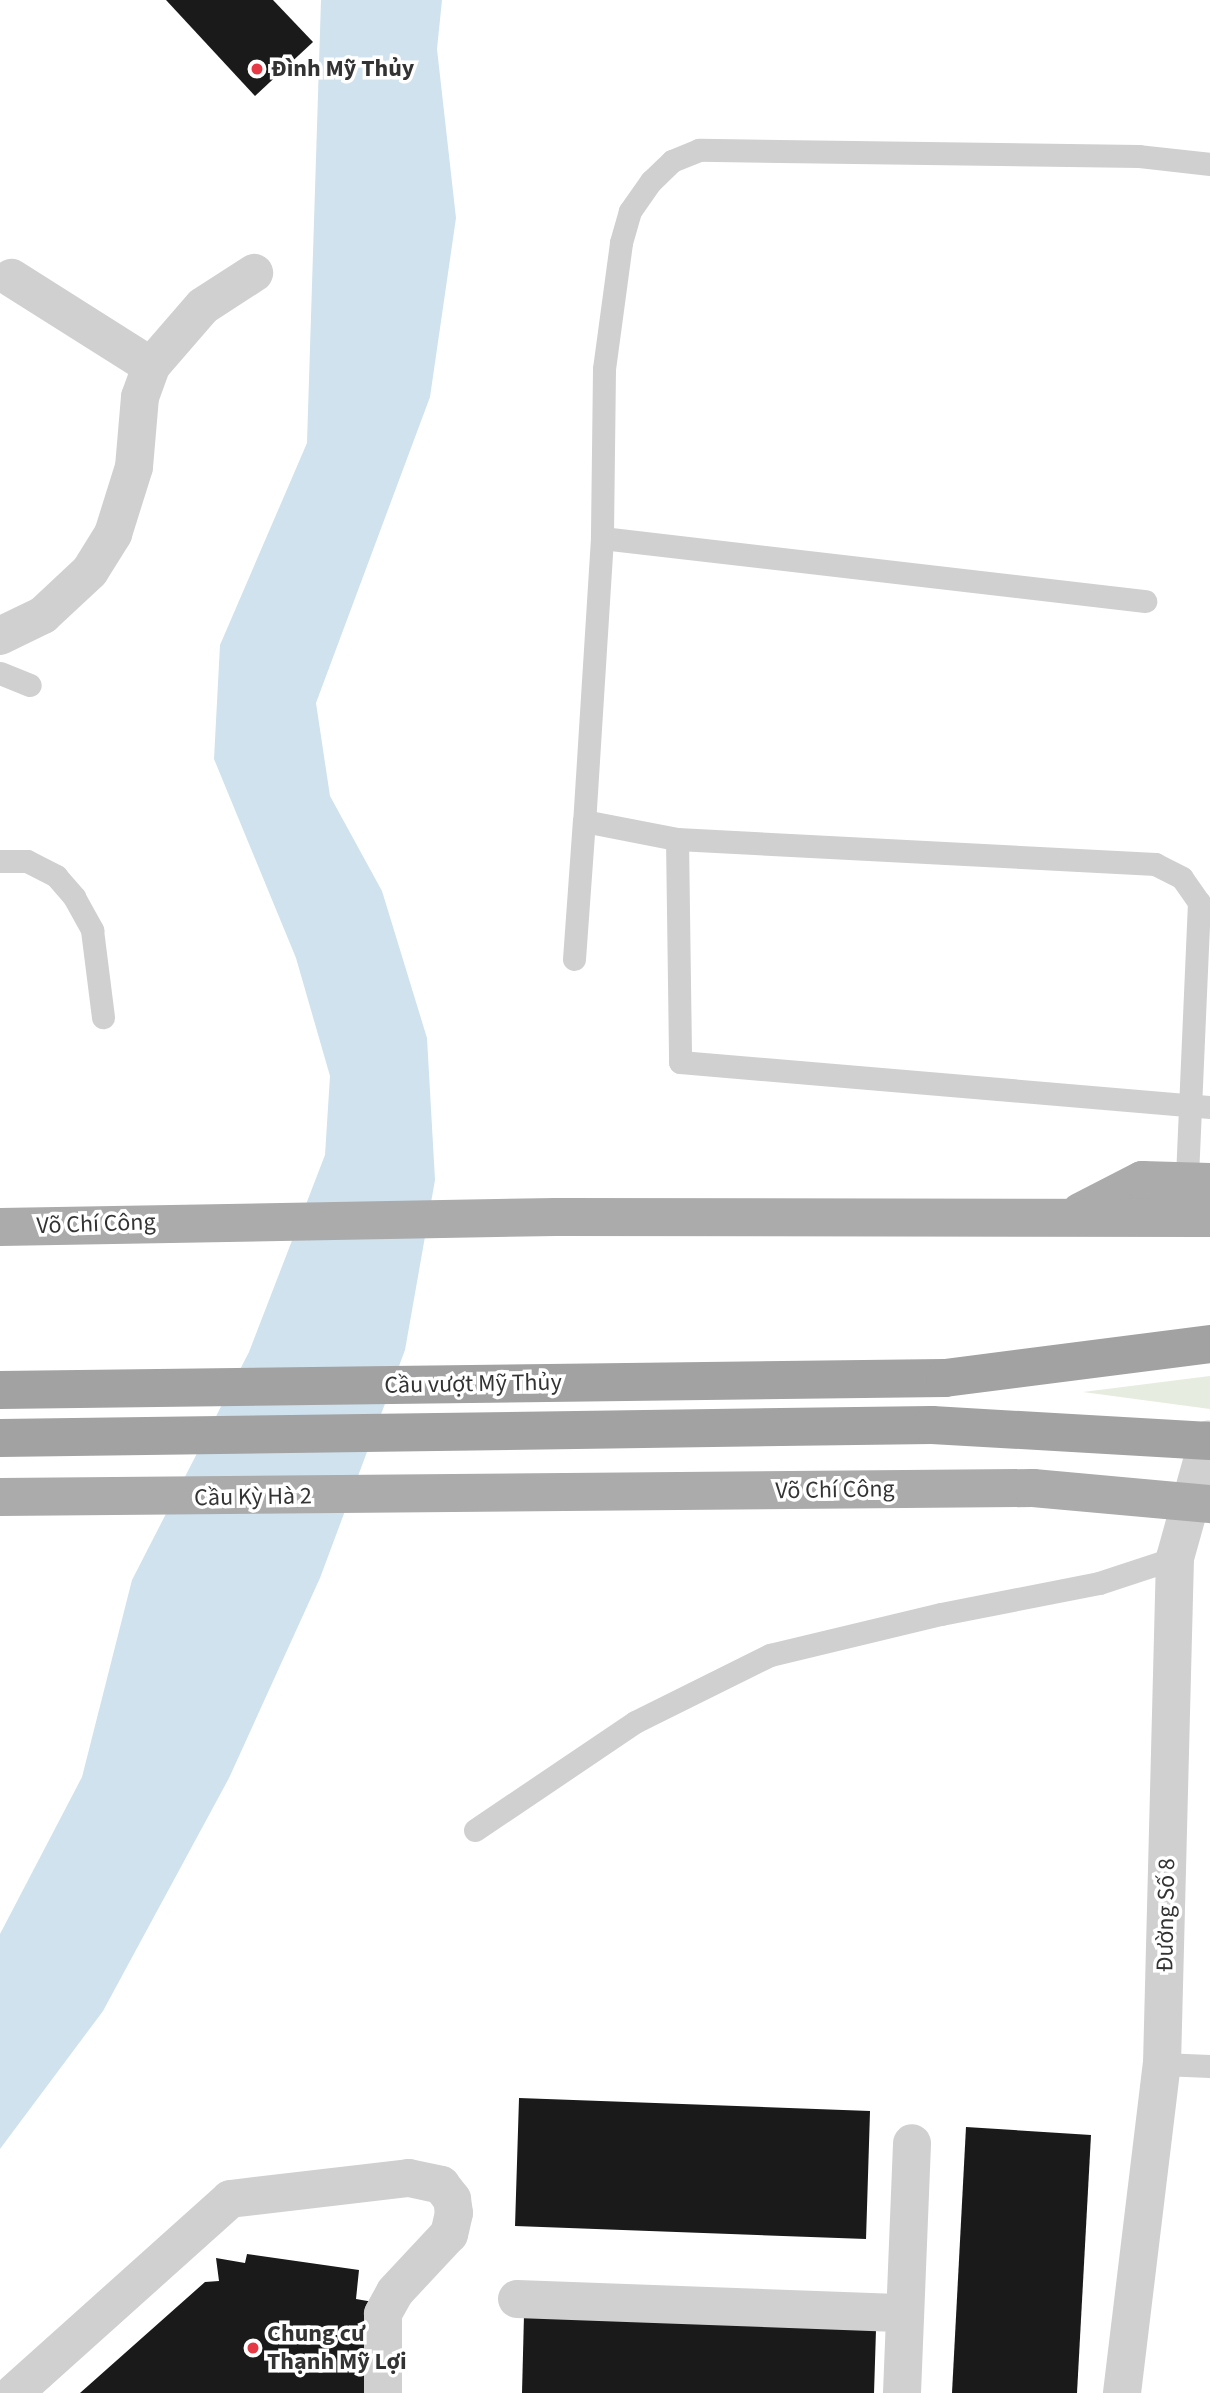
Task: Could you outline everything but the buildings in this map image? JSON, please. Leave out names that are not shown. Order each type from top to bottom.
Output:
[{"type":"highway","name":"Cầu vượt Mỹ Thủy","points":[[0,1391],[945,1378],[1210,1344]]},
{"type":"highway","name":"Cầu vượt Mỹ Thủy","points":[[0,1438],[932,1425],[1209,1440]]},
{"type":"main road","points":[[1074,1214],[1142,1181],[1198,1182]]},
{"type":"main road","points":[[1074,1214],[1210,1218]]},
{"type":"main road","name":"Võ Chí Công","points":[[0,1227],[192,1221],[1074,1214]]},
{"type":"main road","name":"Võ Chí Công","points":[[460,1494],[1033,1488],[1198,1504]]},
{"type":"main road","name":"Cầu Kỳ Hà 2","points":[[0,1497],[46,1499],[460,1494]]},
{"type":"street","points":[[0,636],[43,615],[90,571],[113,534],[134,467],[140,397],[151,366],[203,306],[254,273]]},
{"type":"street","points":[[12,278],[151,366]]},
{"type":"street","name":"Đường Số 8","points":[[1122,2393],[1162,2064],[1175,1558],[1198,1504],[1209,1440]]},
{"type":"street","points":[[902,2393],[912,2143]]},
{"type":"street","points":[[14,2393],[230,2199],[409,2178],[441,2185],[452,2199],[454,2213],[449,2234],[395,2292],[383,2314],[383,2393]]},
{"type":"street","points":[[517,2299],[905,2313]]},
{"type":"lane","points":[[574,959],[602,538],[604,369],[621,243],[630,211],[672,161],[699,150],[1139,156],[1210,164]]},
{"type":"lane","points":[[602,538],[1144,601]]},
{"type":"lane","points":[[0,673],[30,685]]},
{"type":"lane","points":[[584,821],[677,839],[1155,864],[1182,878],[1199,902],[1198,1182]]},
{"type":"lane","points":[[677,839],[680,1062],[1199,1106]]},
{"type":"lane","points":[[0,861],[27,861],[56,876],[74,897],[92,930],[103,1017]]},
{"type":"lane","points":[[475,1830],[635,1722],[770,1656],[941,1614],[1099,1583],[1175,1558]]},
{"type":"lane","points":[[1162,2064],[1210,2066]]},
{"type":"shaded area","points":[[1210,1376],[1210,1409],[1083,1392]]},
{"type":"water","points":[[321,0],[442,0],[437,49],[456,218],[430,397],[316,703],[330,796],[382,891],[427,1038],[435,1180],[405,1350],[320,1578],[229,1778],[103,2011],[0,2149],[0,1934],[82,1777],[132,1580],[249,1352],[325,1155],[330,1076],[296,958],[214,759],[220,645],[307,443]]},
{"type":"place","name":"Đình Mỹ Thủy","points":[[257,69]]},
{"type":"place","name":"Chung cư Thạnh Mỹ Lợi","points":[[253,2348]]}]
